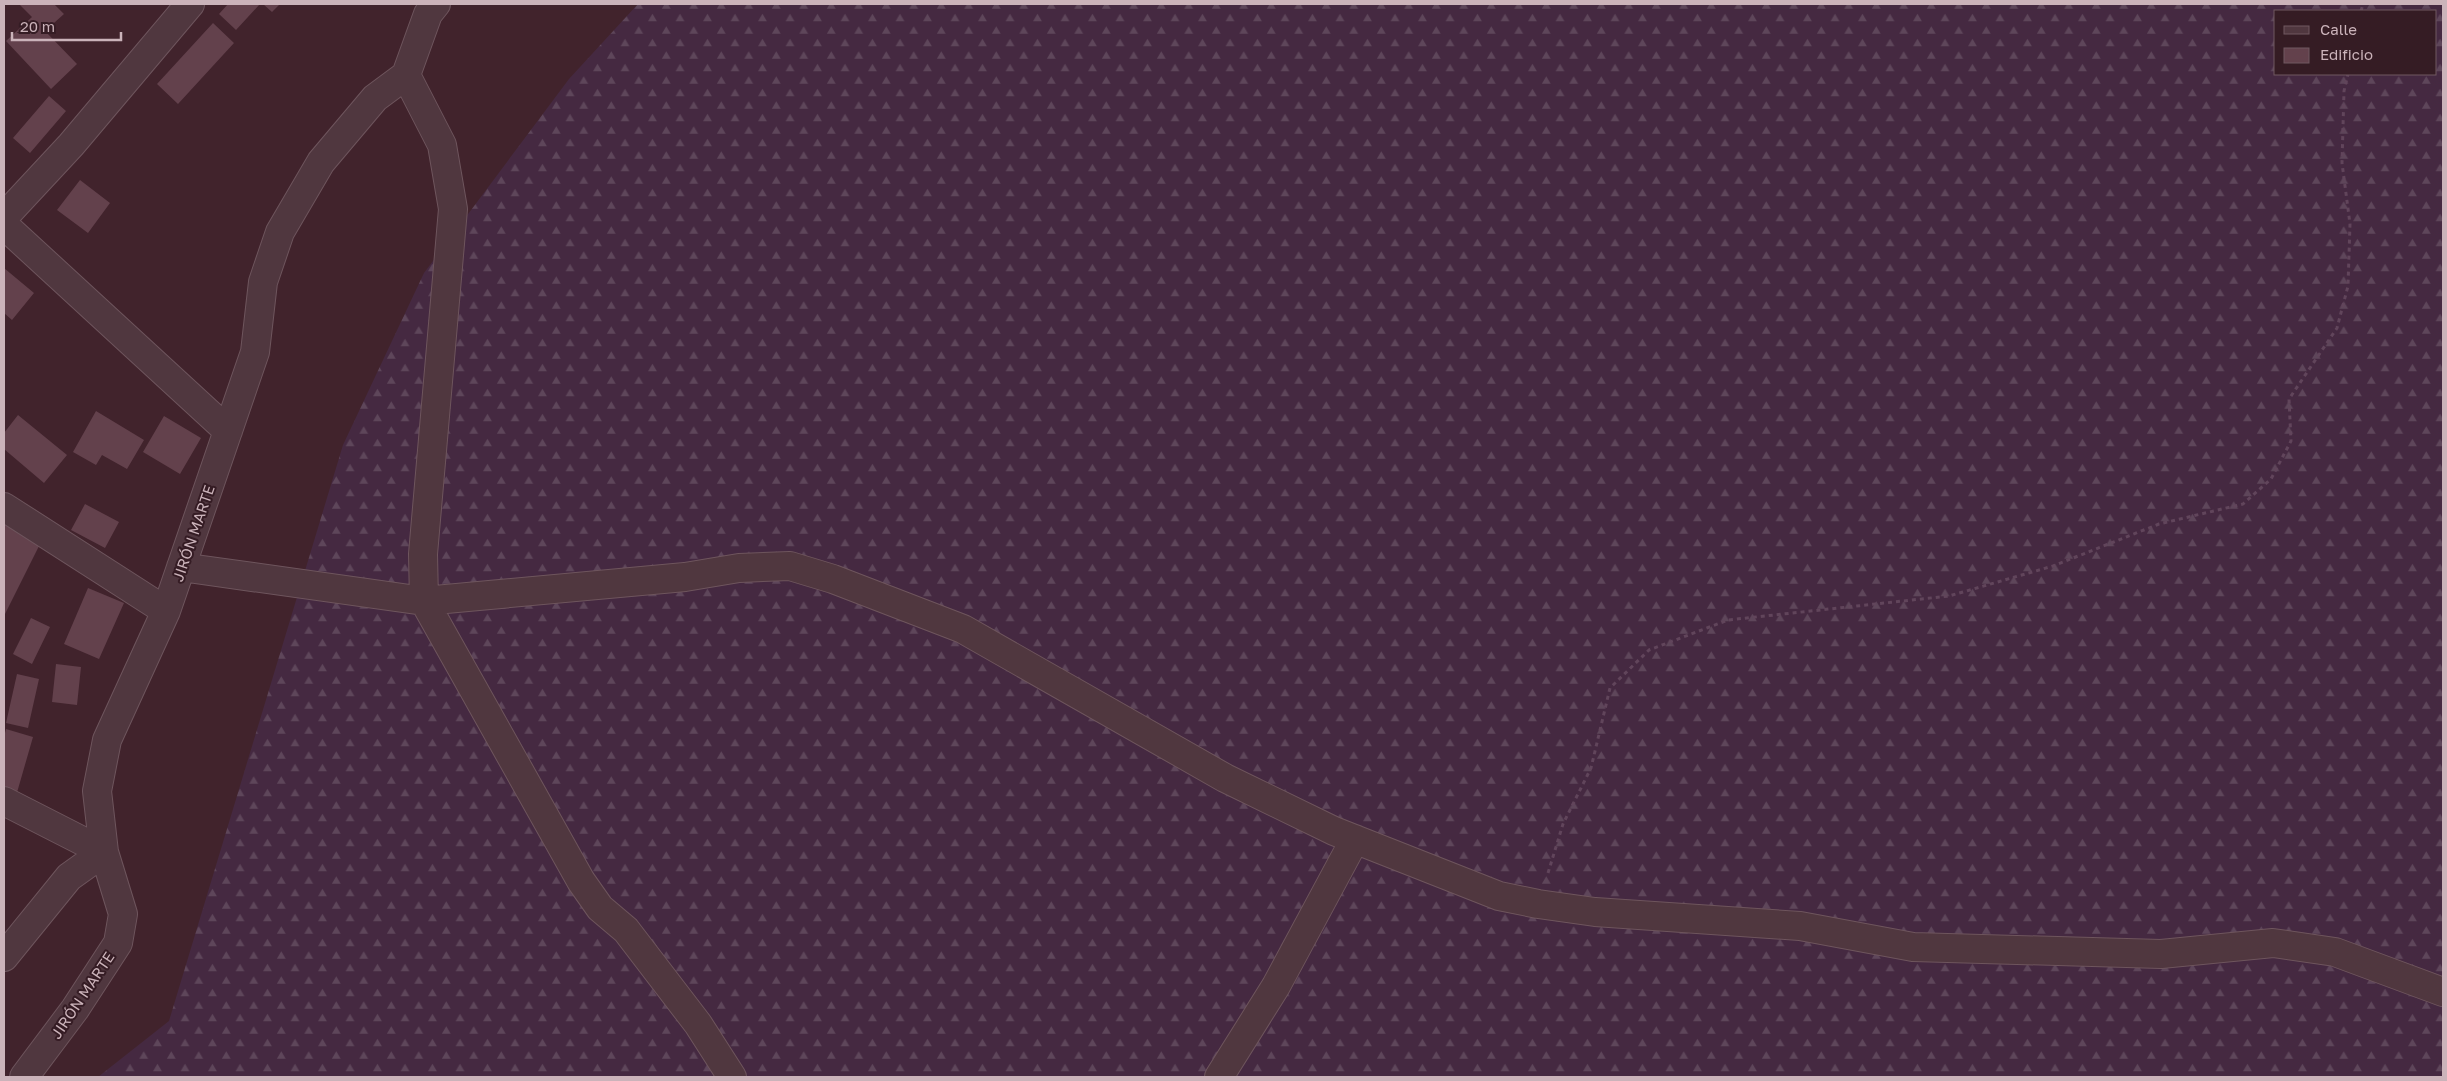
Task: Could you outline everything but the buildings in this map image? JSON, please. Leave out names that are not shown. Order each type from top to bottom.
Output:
[{"type":"street","points":[[4,217],[71,145],[190,4]]},
{"type":"street","points":[[436,4],[428,14],[406,75],[442,145],[453,209],[423,554],[424,601],[581,881],[600,908],[626,930],[692,1016],[732,1077]]},
{"type":"street","name":"JIRÓN MARTE","points":[[24,1077],[75,1009],[118,943],[123,914],[104,852],[97,790],[106,740],[166,611],[228,431],[255,352],[263,282],[280,232],[321,162],[375,98],[406,75]]},
{"type":"street","points":[[4,225],[228,431]]},
{"type":"street","points":[[4,507],[166,611]]},
{"type":"street","points":[[181,567],[424,601],[685,577],[739,568],[790,566],[833,579],[963,629],[1225,778],[1334,831],[1498,896],[1594,912],[1800,926],[1913,947],[2161,954],[2273,943],[2335,952],[2443,992]]},
{"type":"street","points":[[4,801],[104,852],[69,877],[4,957]]},
{"type":"street","points":[[1219,1077],[1276,986],[1356,839]]},
{"type":"path","points":[[1538,904],[1563,824],[1591,768],[1610,688],[1649,650],[1728,620],[1949,596],[2053,566],[2159,524],[2243,504],[2271,479],[2291,441],[2289,399],[2337,328],[2348,286],[2350,224],[2342,162],[2344,91],[2348,75]]},
{"type":"green space","points":[[638,4],[2443,4],[2443,1077],[98,1077],[169,1021],[343,445],[424,273],[569,79]]}]
